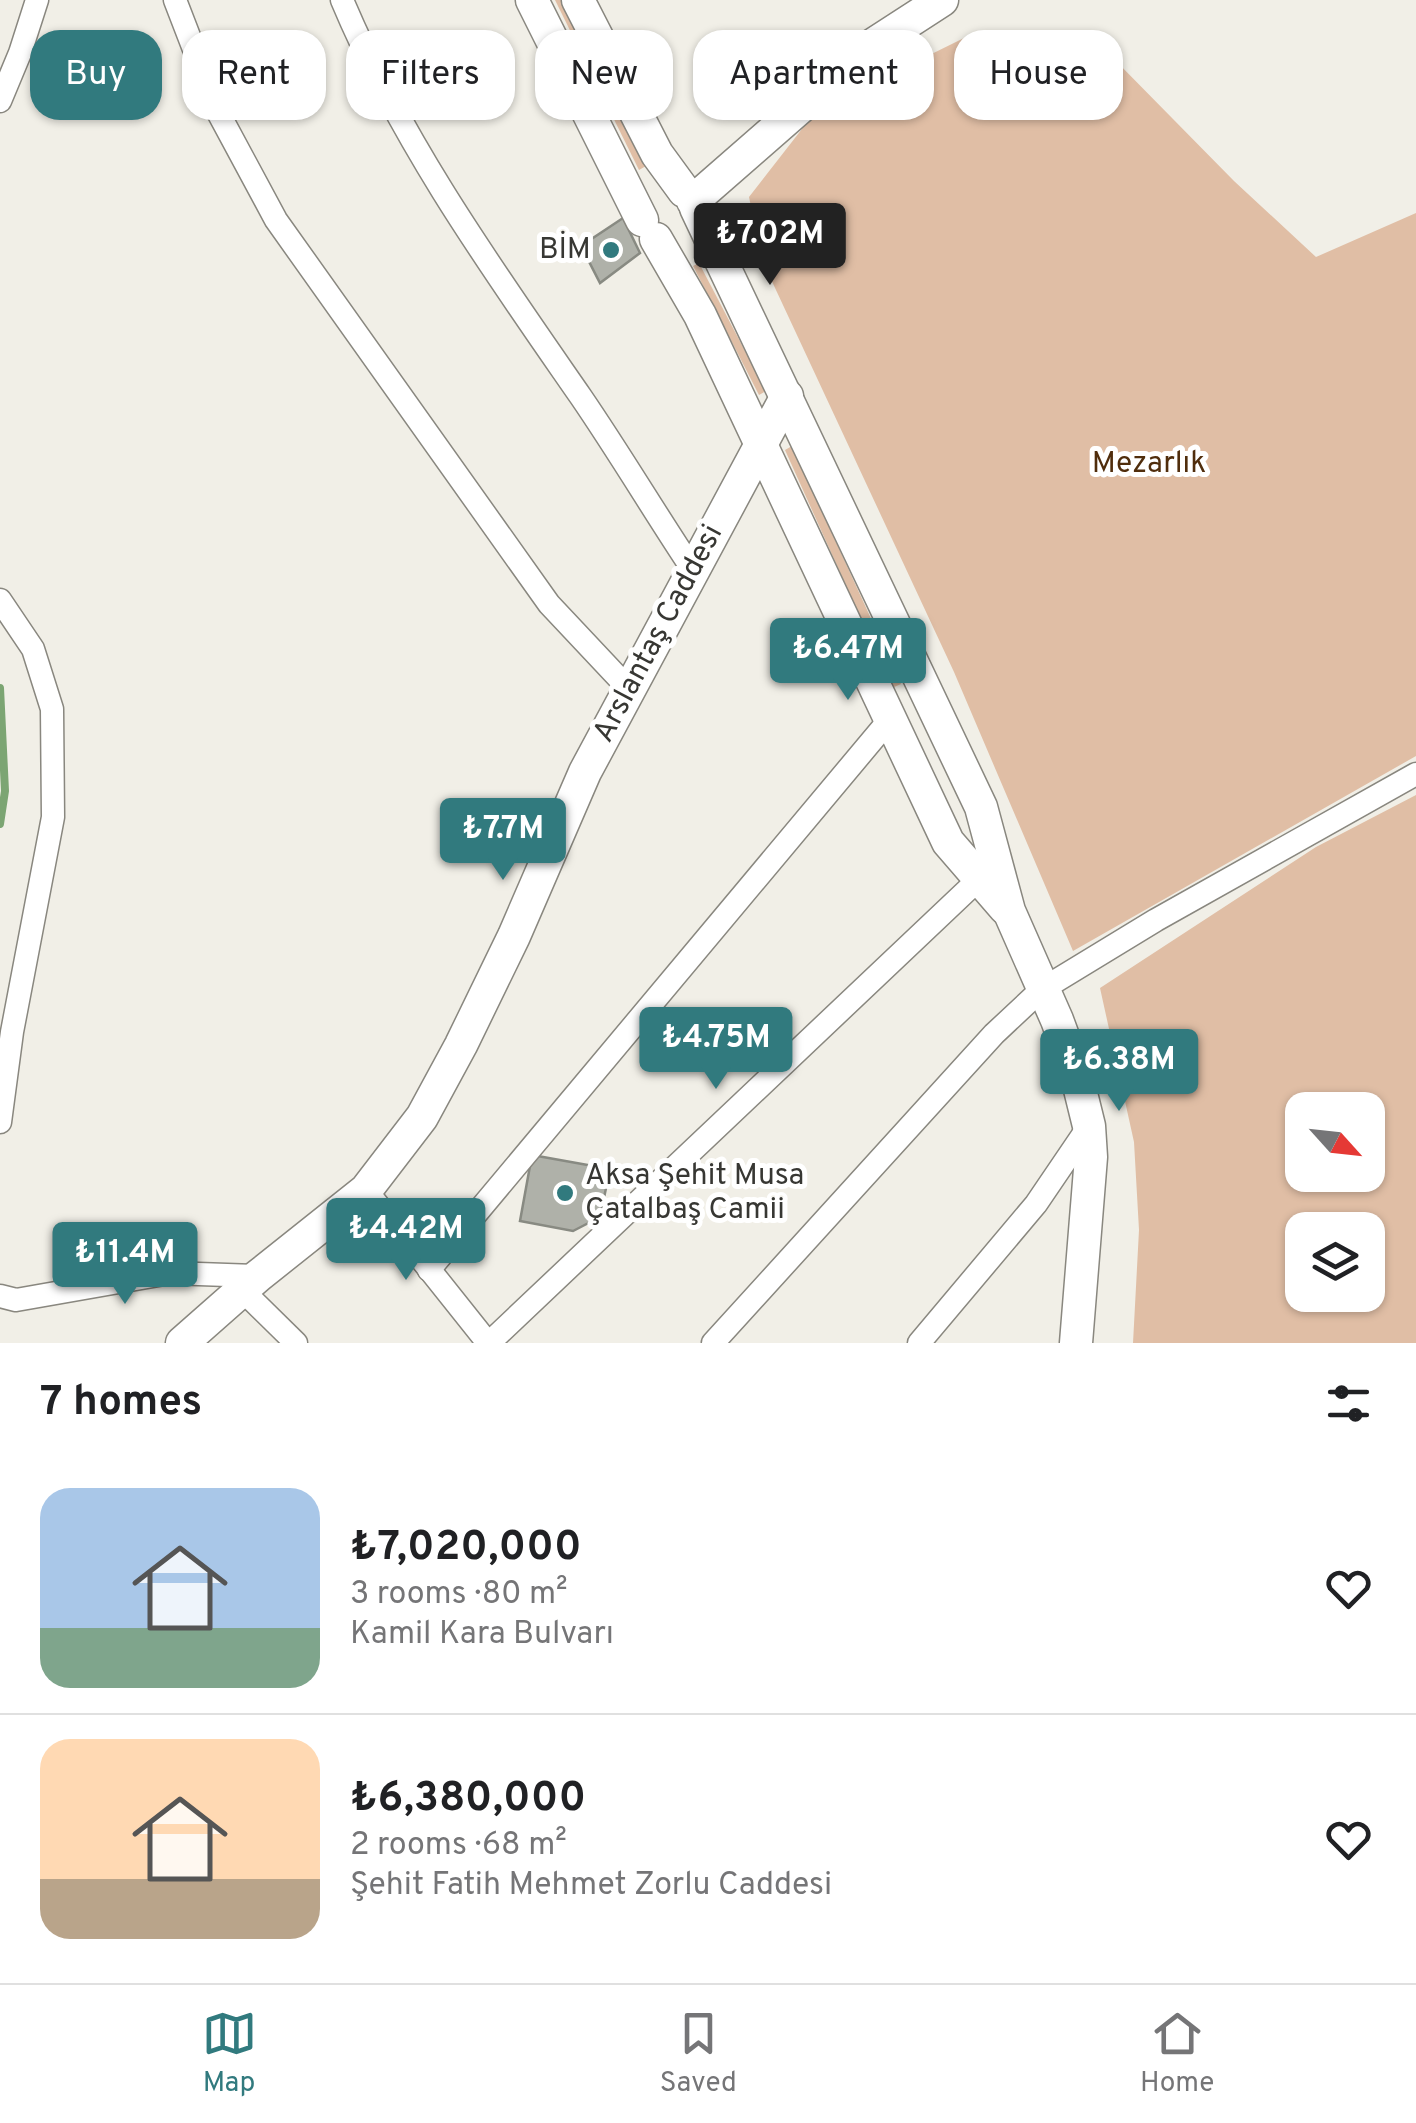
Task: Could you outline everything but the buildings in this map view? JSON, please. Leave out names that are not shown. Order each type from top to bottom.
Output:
[{"type":"main road","points":[[532,0],[649,230],[700,314],[948,842],[1008,911]]},
{"type":"main road","points":[[578,0],[656,154],[691,200],[981,807],[1008,911],[1057,1020],[1089,1126],[1092,1157],[1076,1343]]},
{"type":"main road","points":[[691,200],[868,48],[942,0]]},
{"type":"main road","points":[[663,187],[691,200],[694,227],[685,236],[674,242],[649,230],[642,206],[650,194],[663,187]]},
{"type":"main road","name":"Arslantaş Caddesi","points":[[182,1343],[366,1190],[422,1118],[514,936],[570,805],[628,688],[787,396]]},
{"type":"street","points":[[0,100],[36,0]]},
{"type":"street","points":[[175,0],[219,114],[276,220],[548,604],[628,688]]},
{"type":"street","points":[[342,0],[371,69],[474,242],[694,570]]},
{"type":"street","points":[[0,600],[34,649],[52,709],[53,817],[12,1032],[0,1122]]},
{"type":"street","points":[[429,1270],[890,719]]},
{"type":"street","points":[[713,1343],[994,1034],[1041,990],[1156,920],[1416,774]]},
{"type":"street","points":[[366,1190],[488,1343],[979,880]]},
{"type":"street","points":[[918,1343],[1036,1204],[1089,1126]]},
{"type":"street","points":[[0,1296],[16,1300],[170,1273],[250,1283],[296,1343]]},
{"type":"green space","points":[[555,0],[565,0],[580,30],[570,30]]},
{"type":"green space","name":"Mezarlık","points":[[954,43],[954,120],[1123,120],[1123,68],[1234,181],[1316,257],[1416,213],[1416,756],[1073,951],[954,672],[762,260],[749,197],[809,120],[934,120],[934,53]]},
{"type":"green space","points":[[614,120],[624,120],[646,166],[639,170]]},
{"type":"green space","points":[[699,263],[766,391],[759,395],[693,266]]},
{"type":"green space","points":[[792,446],[901,684],[892,688],[785,450]]},
{"type":"green space","points":[[1416,795],[1416,1343],[1133,1343],[1139,1230],[1134,1142],[1100,988],[1316,847]]},
{"type":"waterway","points":[[0,688],[5,791],[0,824]]},
{"type":"place","name":"BİM","points":[[611,250]]},
{"type":"place","name":"Aksa Şehit Musa Çatalbaş Camii","points":[[565,1193]]}]
